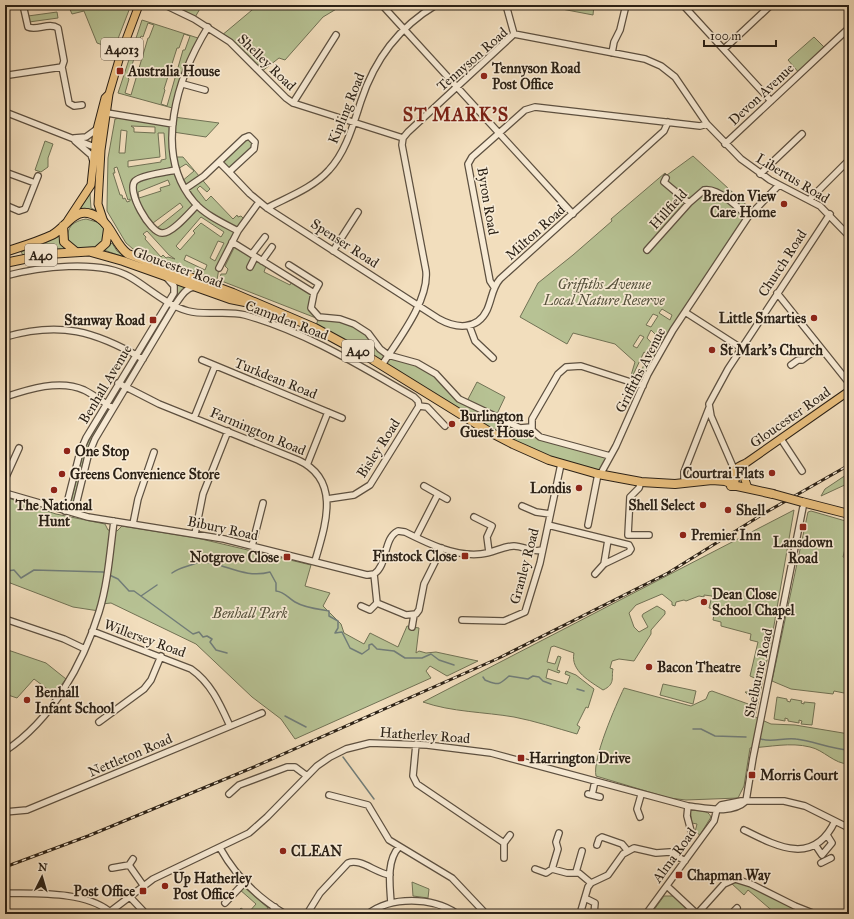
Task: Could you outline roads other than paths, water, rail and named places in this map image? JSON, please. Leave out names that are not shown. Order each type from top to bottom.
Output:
[{"type":"highway","points":[[80,214],[87,214],[99,218],[106,225],[106,243],[102,247],[91,252],[76,252],[64,242],[65,223],[80,214]]},
{"type":"highway","name":"A40","points":[[5,252],[53,235],[65,223]]},
{"type":"highway","name":"Gloucester Road","points":[[106,225],[123,250],[131,256],[233,293],[315,328],[382,365],[500,438],[532,453],[561,464],[599,474],[641,482],[686,483],[712,480],[732,483]]},
{"type":"highway","name":"A40","points":[[5,263],[27,257],[76,252]]},
{"type":"highway","name":"Gloucester Road","points":[[91,252],[117,259],[230,299],[257,304]]},
{"type":"highway","name":"Gloucester Road","points":[[686,483],[698,485],[732,483]]},
{"type":"highway","name":"A40","points":[[732,483],[849,514]]},
{"type":"main road","name":"A4013","points":[[106,225],[98,204],[95,153],[107,113],[109,94],[121,53],[139,5]]},
{"type":"main road","name":"A4013","points":[[65,223],[91,185],[97,129],[105,98],[109,94]]},
{"type":"main road","name":"Gloucester Road","points":[[732,483],[737,474],[745,466],[849,391]]},
{"type":"main road","name":"Gloucester Road","points":[[734,469],[745,466]]},
{"type":"main road","points":[[745,466],[744,477],[748,488]]},
{"type":"main road","points":[[732,483],[734,469]]},
{"type":"street","points":[[23,5],[28,27],[32,29],[55,26],[58,28],[64,61],[62,67],[69,103],[74,106],[82,105]]},
{"type":"street","name":"Shelley Road","points":[[165,5],[208,27],[239,49],[286,98],[293,103],[403,138]]},
{"type":"street","points":[[382,5],[573,214]]},
{"type":"street","name":"Kipling Road","points":[[267,208],[309,186],[325,174],[339,158],[371,77],[389,47],[403,29],[436,5]]},
{"type":"street","points":[[506,5],[514,34]]},
{"type":"street","points":[[612,53],[620,30],[626,5]]},
{"type":"street","points":[[683,5],[771,101]]},
{"type":"street","points":[[724,50],[771,5]]},
{"type":"street","points":[[208,27],[194,53],[183,84],[173,124],[172,145],[176,170],[185,189],[197,205],[238,231]]},
{"type":"street","name":"Devon Avenue","points":[[725,144],[849,28]]},
{"type":"street","name":"Tennyson Road","points":[[403,138],[514,34],[645,59],[666,70],[678,82],[707,124]]},
{"type":"street","points":[[293,103],[336,35]]},
{"type":"street","points":[[5,77],[9,75],[62,67]]},
{"type":"street","points":[[183,84],[205,90]]},
{"type":"street","name":"Byron Road","points":[[494,287],[490,281],[468,166],[472,157],[524,110],[535,107],[700,126],[707,124]]},
{"type":"street","points":[[5,112],[72,138],[95,153]]},
{"type":"street","points":[[107,113],[173,124]]},
{"type":"street","name":"Milton Road","points":[[469,325],[476,322],[484,314],[494,287],[500,279],[664,131],[668,122]]},
{"type":"street","name":"Libertus Road","points":[[707,124],[725,144],[760,174],[808,200],[830,214],[849,236]]},
{"type":"street","points":[[72,138],[86,137],[97,129]]},
{"type":"street","points":[[760,174],[802,134]]},
{"type":"street","points":[[185,189],[202,178],[244,138],[247,136],[250,137],[256,144],[254,149],[229,172]]},
{"type":"street","points":[[382,365],[418,304],[423,292],[426,275],[402,145],[403,138]]},
{"type":"street","points":[[808,200],[849,160]]},
{"type":"street","name":"Spenser Road","points":[[219,162],[259,202],[267,208],[418,304]]},
{"type":"street","points":[[176,170],[141,178],[134,183],[132,192],[145,218],[155,231],[162,233],[168,232],[197,205]]},
{"type":"street","points":[[5,172],[35,184]]},
{"type":"street","points":[[5,205],[19,211],[25,209],[38,176]]},
{"type":"street","points":[[666,178],[664,182],[689,203]]},
{"type":"street","name":"Griffiths Avenue","points":[[588,525],[599,474],[610,456],[642,386],[668,339],[748,217],[779,185]]},
{"type":"street","name":"Hillfield","points":[[648,250],[689,203],[701,192],[710,189],[730,202],[748,217]]},
{"type":"street","points":[[219,268],[238,231],[259,202]]},
{"type":"street","points":[[334,250],[358,212]]},
{"type":"street","name":"Church Road","points":[[686,483],[684,472],[709,408],[709,403],[721,380],[830,214]]},
{"type":"street","points":[[250,267],[253,256],[265,237]]},
{"type":"street","points":[[232,242],[314,292]]},
{"type":"street","points":[[262,261],[272,247]]},
{"type":"street","points":[[289,265],[319,284],[314,292],[311,308],[319,317],[340,319],[359,326],[368,333],[380,349],[388,355],[417,363],[431,371],[448,385],[459,398],[520,428],[531,427]]},
{"type":"street","name":"Campden Road","points":[[5,276],[66,267],[108,270],[130,277],[146,289],[184,310],[196,313],[226,313],[244,315],[310,340],[352,361],[414,397],[419,402],[419,406],[427,406],[445,426]]},
{"type":"street","name":"Benhall Avenue","points":[[65,511],[82,445],[118,383],[174,293],[174,286],[166,277]]},
{"type":"street","name":"Benhall Avenue","points":[[74,514],[88,456],[113,408],[175,305],[186,291],[190,288],[197,288]]},
{"type":"street","points":[[777,293],[849,383]]},
{"type":"street","points":[[418,304],[449,325],[461,327],[469,325],[475,341],[493,358]]},
{"type":"street","points":[[685,312],[741,348]]},
{"type":"street","points":[[315,328],[319,317]]},
{"type":"street","points":[[5,337],[40,330],[77,330],[105,338],[143,359]]},
{"type":"street","points":[[791,365],[798,360],[802,360],[820,347]]},
{"type":"street","name":"Turkdean Road","points":[[202,360],[342,418]]},
{"type":"street","points":[[194,418],[215,366]]},
{"type":"street","points":[[610,456],[540,437],[535,434],[531,427],[532,419],[558,374],[570,366],[580,366],[642,386]]},
{"type":"street","name":"Farmington Road","points":[[118,383],[159,404],[228,431],[307,465],[318,478],[327,499],[327,517],[315,562]]},
{"type":"street","points":[[5,397],[38,388],[64,386],[84,390],[113,408]]},
{"type":"street","name":"Bisley Road","points":[[327,499],[354,495],[370,485],[419,406]]},
{"type":"street","points":[[709,408],[734,469]]},
{"type":"street","points":[[307,465],[328,412]]},
{"type":"street","points":[[195,534],[206,487],[228,431]]},
{"type":"street","points":[[781,439],[802,471]]},
{"type":"street","points":[[5,479],[19,448]]},
{"type":"street","points":[[134,524],[138,499],[154,452]]},
{"type":"street","name":"Granley Road","points":[[462,620],[504,621],[523,614],[538,570],[541,550],[561,464]]},
{"type":"street","points":[[641,482],[639,488],[630,497],[628,535],[649,535]]},
{"type":"street","points":[[424,486],[447,499]]},
{"type":"street","name":"Bibury Road","points":[[5,493],[74,514],[195,534],[252,546],[367,575],[374,574]]},
{"type":"street","points":[[416,537],[438,494]]},
{"type":"street","name":"Shelburne Road","points":[[746,801],[747,786],[803,502]]},
{"type":"street","points":[[252,546],[262,503]]},
{"type":"street","points":[[522,506],[536,512],[550,514]]},
{"type":"street","points":[[474,517],[492,526],[487,537],[489,552]]},
{"type":"street","points":[[5,751],[26,734],[48,710],[68,681],[85,649],[102,601],[114,521]]},
{"type":"street","points":[[548,525],[608,540],[628,543],[631,549],[628,553],[604,564],[595,574]]},
{"type":"street","points":[[377,603],[374,574],[380,568],[394,533],[402,531],[442,548],[472,554],[515,546],[536,551],[541,550]]},
{"type":"street","points":[[604,564],[608,540]]},
{"type":"street","points":[[412,627],[414,615],[419,610],[424,584],[442,548]]},
{"type":"street","points":[[377,603],[406,615],[414,615]]},
{"type":"street","points":[[362,606],[370,610],[377,603]]},
{"type":"street","points":[[5,619],[64,639],[85,649]]},
{"type":"street","name":"Willersey Road","points":[[92,631],[186,666],[203,679],[216,696],[230,726]]},
{"type":"street","points":[[99,722],[144,689],[151,680],[160,656]]},
{"type":"street","name":"Nettleton Road","points":[[5,812],[27,810],[262,713]]},
{"type":"street","name":"Hatherley Road","points":[[108,912],[143,885],[254,830],[307,776],[330,757],[357,746],[386,743],[416,744],[491,753],[641,795],[688,806],[717,809],[721,805],[746,801],[776,800],[792,802],[805,806],[849,828]]},
{"type":"street","points":[[416,744],[413,776],[417,784],[504,843]]},
{"type":"street","points":[[229,794],[239,785],[287,767],[295,767],[307,776]]},
{"type":"street","points":[[595,781],[590,794],[600,797]]},
{"type":"street","points":[[640,817],[637,809],[641,795]]},
{"type":"street","points":[[329,796],[368,805],[389,840],[452,878],[488,913]]},
{"type":"street","points":[[688,806],[687,816],[691,831]]},
{"type":"street","name":"Alma Road","points":[[646,914],[714,821],[717,809]]},
{"type":"street","points":[[744,830],[782,848],[803,848],[816,846],[827,835],[835,821]]},
{"type":"street","points":[[535,870],[546,873],[552,869],[558,849],[556,842],[559,832]]},
{"type":"street","points":[[504,858],[504,843],[510,835]]},
{"type":"street","points":[[816,846],[825,859],[832,845],[832,840],[827,835]]},
{"type":"street","points":[[597,845],[599,838],[602,838],[622,844],[627,850]]},
{"type":"street","points":[[391,904],[390,875],[395,851],[399,847]]},
{"type":"street","points":[[220,848],[245,882],[285,914]]},
{"type":"street","points":[[580,914],[588,887],[611,873],[627,850],[637,848],[656,852],[670,852],[685,861]]},
{"type":"street","points":[[576,872],[582,851]]},
{"type":"street","points":[[111,867],[129,865],[133,859]]},
{"type":"street","points":[[307,914],[320,893],[348,863],[357,862],[374,871],[390,875]]},
{"type":"street","points":[[129,865],[143,885]]},
{"type":"street","points":[[552,869],[567,873],[576,872],[583,875],[591,884]]},
{"type":"street","points":[[667,886],[697,914],[724,884],[736,879],[751,884],[795,906],[815,914]]},
{"type":"street","points":[[225,903],[245,882]]},
{"type":"street","points":[[5,893],[44,894],[76,898],[100,905],[108,912]]},
{"type":"street","points":[[129,896],[146,914]]},
{"type":"street","points":[[585,898],[595,903],[594,914]]},
{"type":"street","points":[[368,914],[378,908],[391,904],[426,901],[442,905],[456,913]]},
{"type":"street","points":[[270,914],[275,907]]},
{"type":"waterway","points":[[172,573],[200,561],[217,564],[252,574],[270,572],[276,583],[276,591],[286,595],[303,606],[329,611],[329,616],[338,621],[338,628],[335,633],[342,632],[350,648],[362,654],[369,649],[369,645],[372,644],[377,649],[394,651],[405,658],[422,658],[431,654],[439,660],[454,665]]},
{"type":"waterway","points":[[5,564],[7,571],[14,570],[21,578],[34,570],[103,572],[118,579],[129,591],[134,591],[193,634],[199,632],[203,637],[207,636],[212,639],[210,642],[216,650],[227,653]]},
{"type":"waterway","points":[[141,596],[157,585]]},
{"type":"waterway","points":[[483,677],[485,680],[498,684],[509,676],[528,679],[533,676],[539,677],[543,681],[551,684]]},
{"type":"waterway","points":[[577,689],[584,691]]},
{"type":"waterway","points":[[285,716],[306,727]]},
{"type":"waterway","points":[[693,729],[701,729],[715,736],[746,737]]},
{"type":"waterway","points":[[761,739],[796,739],[849,750]]},
{"type":"waterway","points":[[343,757],[374,799]]},
{"type":"railway","points":[[5,867],[88,836],[254,767],[499,658],[668,573],[763,514],[849,465]]},
{"type":"place","name":"Australia House","points":[[120,71]]},
{"type":"place","name":"Tennyson Road Post Office","points":[[484,76]]},
{"type":"place","name":"Bredon View Care Home","points":[[784,204]]},
{"type":"place","name":"Little Smarties","points":[[814,318]]},
{"type":"place","name":"Stanway Road","points":[[153,320]]},
{"type":"place","name":"St Mark's Church","points":[[712,350]]},
{"type":"place","name":"Burlington Guest House","points":[[452,424]]},
{"type":"place","name":"One Stop","points":[[67,451]]},
{"type":"place","name":"Courtrai Flats","points":[[772,473]]},
{"type":"place","name":"Greens Convenience Store","points":[[62,474]]},
{"type":"place","name":"Londis","points":[[579,488]]},
{"type":"place","name":"The National Hunt","points":[[54,490]]},
{"type":"place","name":"Shell Select","points":[[703,505]]},
{"type":"place","name":"Shell","points":[[728,510]]},
{"type":"place","name":"Lansdown Road","points":[[803,527]]},
{"type":"place","name":"Premier Inn","points":[[683,535]]},
{"type":"place","name":"Finstock Close","points":[[465,556]]},
{"type":"place","name":"Notgrove Close","points":[[287,557]]},
{"type":"place","name":"Dean Close School Chapel","points":[[704,602]]},
{"type":"place","name":"Bacon Theatre","points":[[649,667]]},
{"type":"place","name":"Benhall Infant School","points":[[27,700]]},
{"type":"place","name":"Harrington Drive","points":[[521,758]]},
{"type":"place","name":"Morris Court","points":[[752,775]]},
{"type":"place","name":"CLEAN","points":[[283,851]]},
{"type":"place","name":"Chapman Way","points":[[679,875]]},
{"type":"place","name":"Up Hatherley Post Office","points":[[165,886]]},
{"type":"place","name":"Post Office","points":[[143,891]]},
{"type":"district","name":"ST MARK'S","points":[[456,115]]},
{"type":"park label","name":"Griffiths Avenue Local Nature Reserve","points":[[604,292]]},
{"type":"park label","name":"Benhall Park","points":[[250,613]]}]
